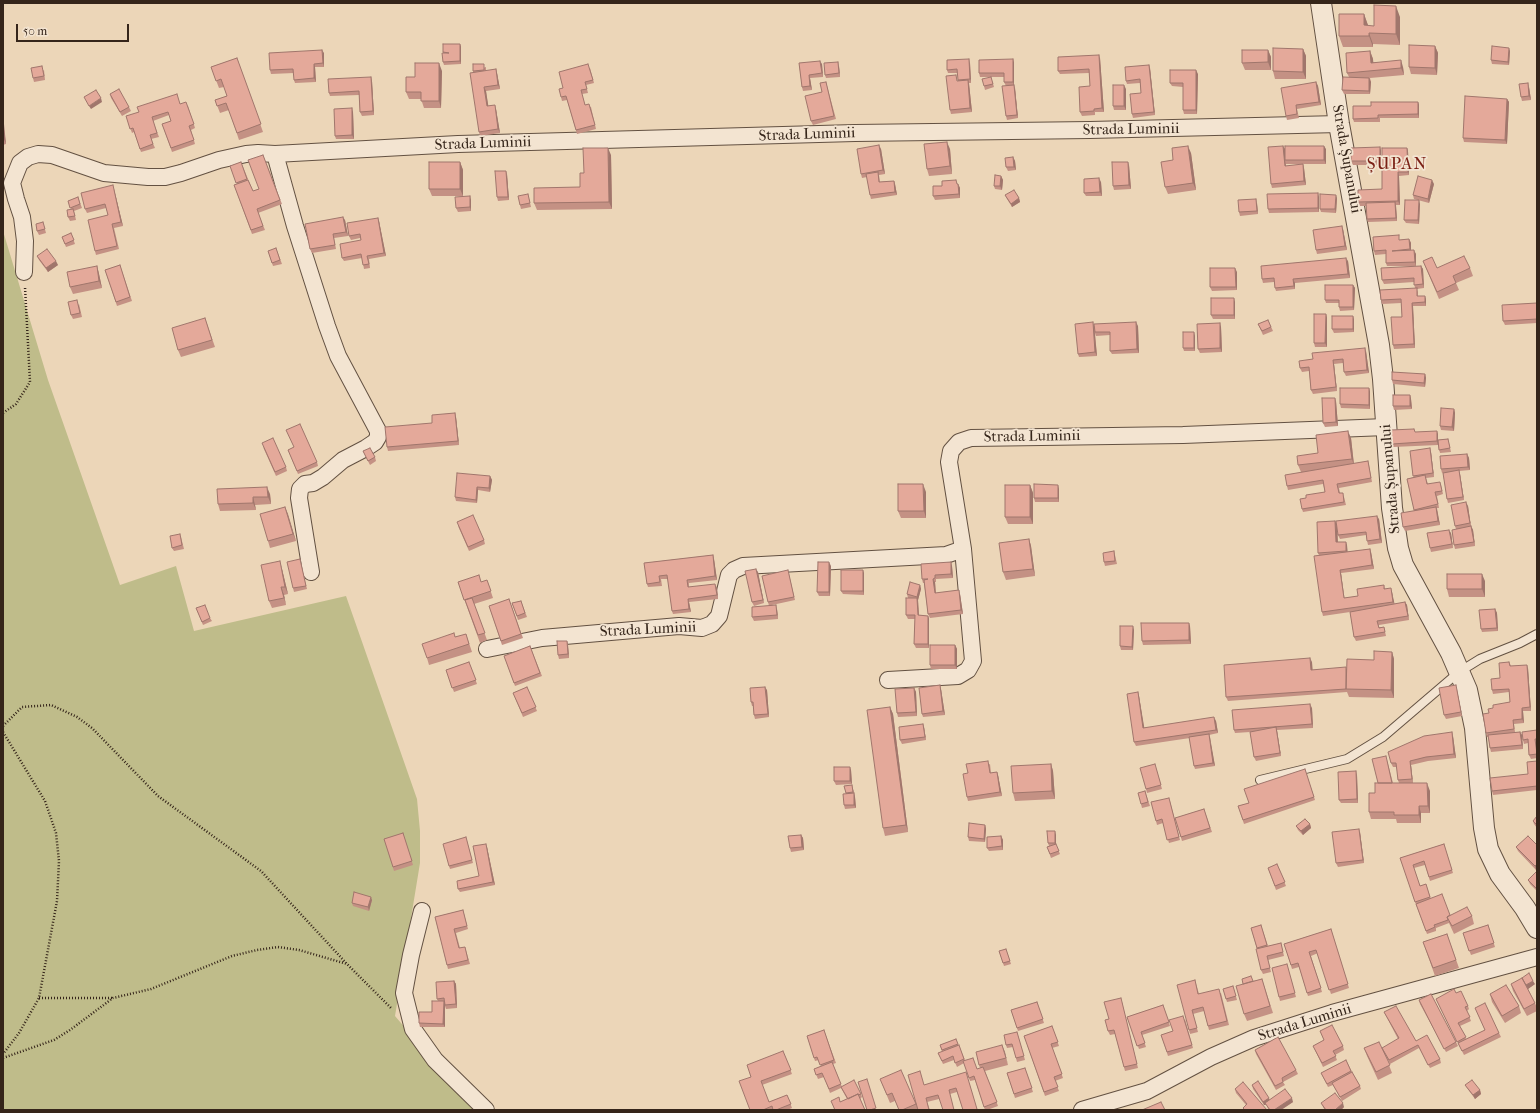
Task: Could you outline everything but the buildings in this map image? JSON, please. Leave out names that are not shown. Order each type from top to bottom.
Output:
[{"type":"street","name":"Strada Șupanului","points":[[1321,3],[1339,124],[1374,314],[1382,372],[1392,508],[1398,548],[1406,571],[1451,653],[1467,690],[1474,722],[1484,828],[1488,849],[1500,874],[1525,908],[1537,928]]},
{"type":"street","name":"Strada Luminii","points":[[24,272],[25,241],[22,217],[12,183],[20,163],[28,157],[38,154],[52,155],[104,173],[165,177],[219,160],[258,153],[275,154],[474,144],[856,133],[1090,130],[1339,124]]},
{"type":"street","points":[[275,154],[295,226],[326,326],[338,356],[378,431],[378,437],[375,442],[343,460],[323,477],[313,483],[305,484],[300,489],[299,498],[311,572]]},
{"type":"street","name":"Strada Luminii","points":[[888,680],[958,676],[968,670],[973,661],[963,549],[949,462],[951,451],[959,442],[971,438],[1183,435],[1386,427]]},
{"type":"street","name":"Strada Luminii","points":[[487,649],[542,638],[679,626],[702,628],[712,624],[719,616],[729,575],[734,570],[743,566],[946,555],[963,549]]},
{"type":"street","points":[[422,911],[411,955],[404,993],[413,1029],[435,1060],[486,1110]]},
{"type":"street","name":"Strada Luminii","points":[[1082,1110],[1147,1091],[1211,1057],[1254,1038],[1332,1013],[1537,957]]},
{"type":"lane","points":[[1260,780],[1347,759],[1383,738],[1459,672],[1480,659],[1520,643],[1537,634]]},
{"type":"path","points":[[3,413],[16,404],[30,382],[24,272]]},
{"type":"path","points":[[3,726],[22,707],[51,705],[77,717],[92,728],[158,796],[261,871],[347,964],[413,1029]]},
{"type":"path","points":[[3,732],[45,801],[56,833],[59,861],[57,902],[38,998],[19,1033],[3,1054]]},
{"type":"path","points":[[38,998],[113,998],[151,989],[182,978],[232,956],[278,947],[300,950],[347,964]]},
{"type":"path","points":[[3,1058],[54,1040],[113,998]]},
{"type":"shaded area","points":[[3,231],[48,380],[120,585],[176,566],[194,631],[346,596],[417,799],[420,831],[420,863],[395,1016],[475,1110],[3,1110]]},
{"type":"district","name":"ȘUPAN","points":[[1397,165]]}]
